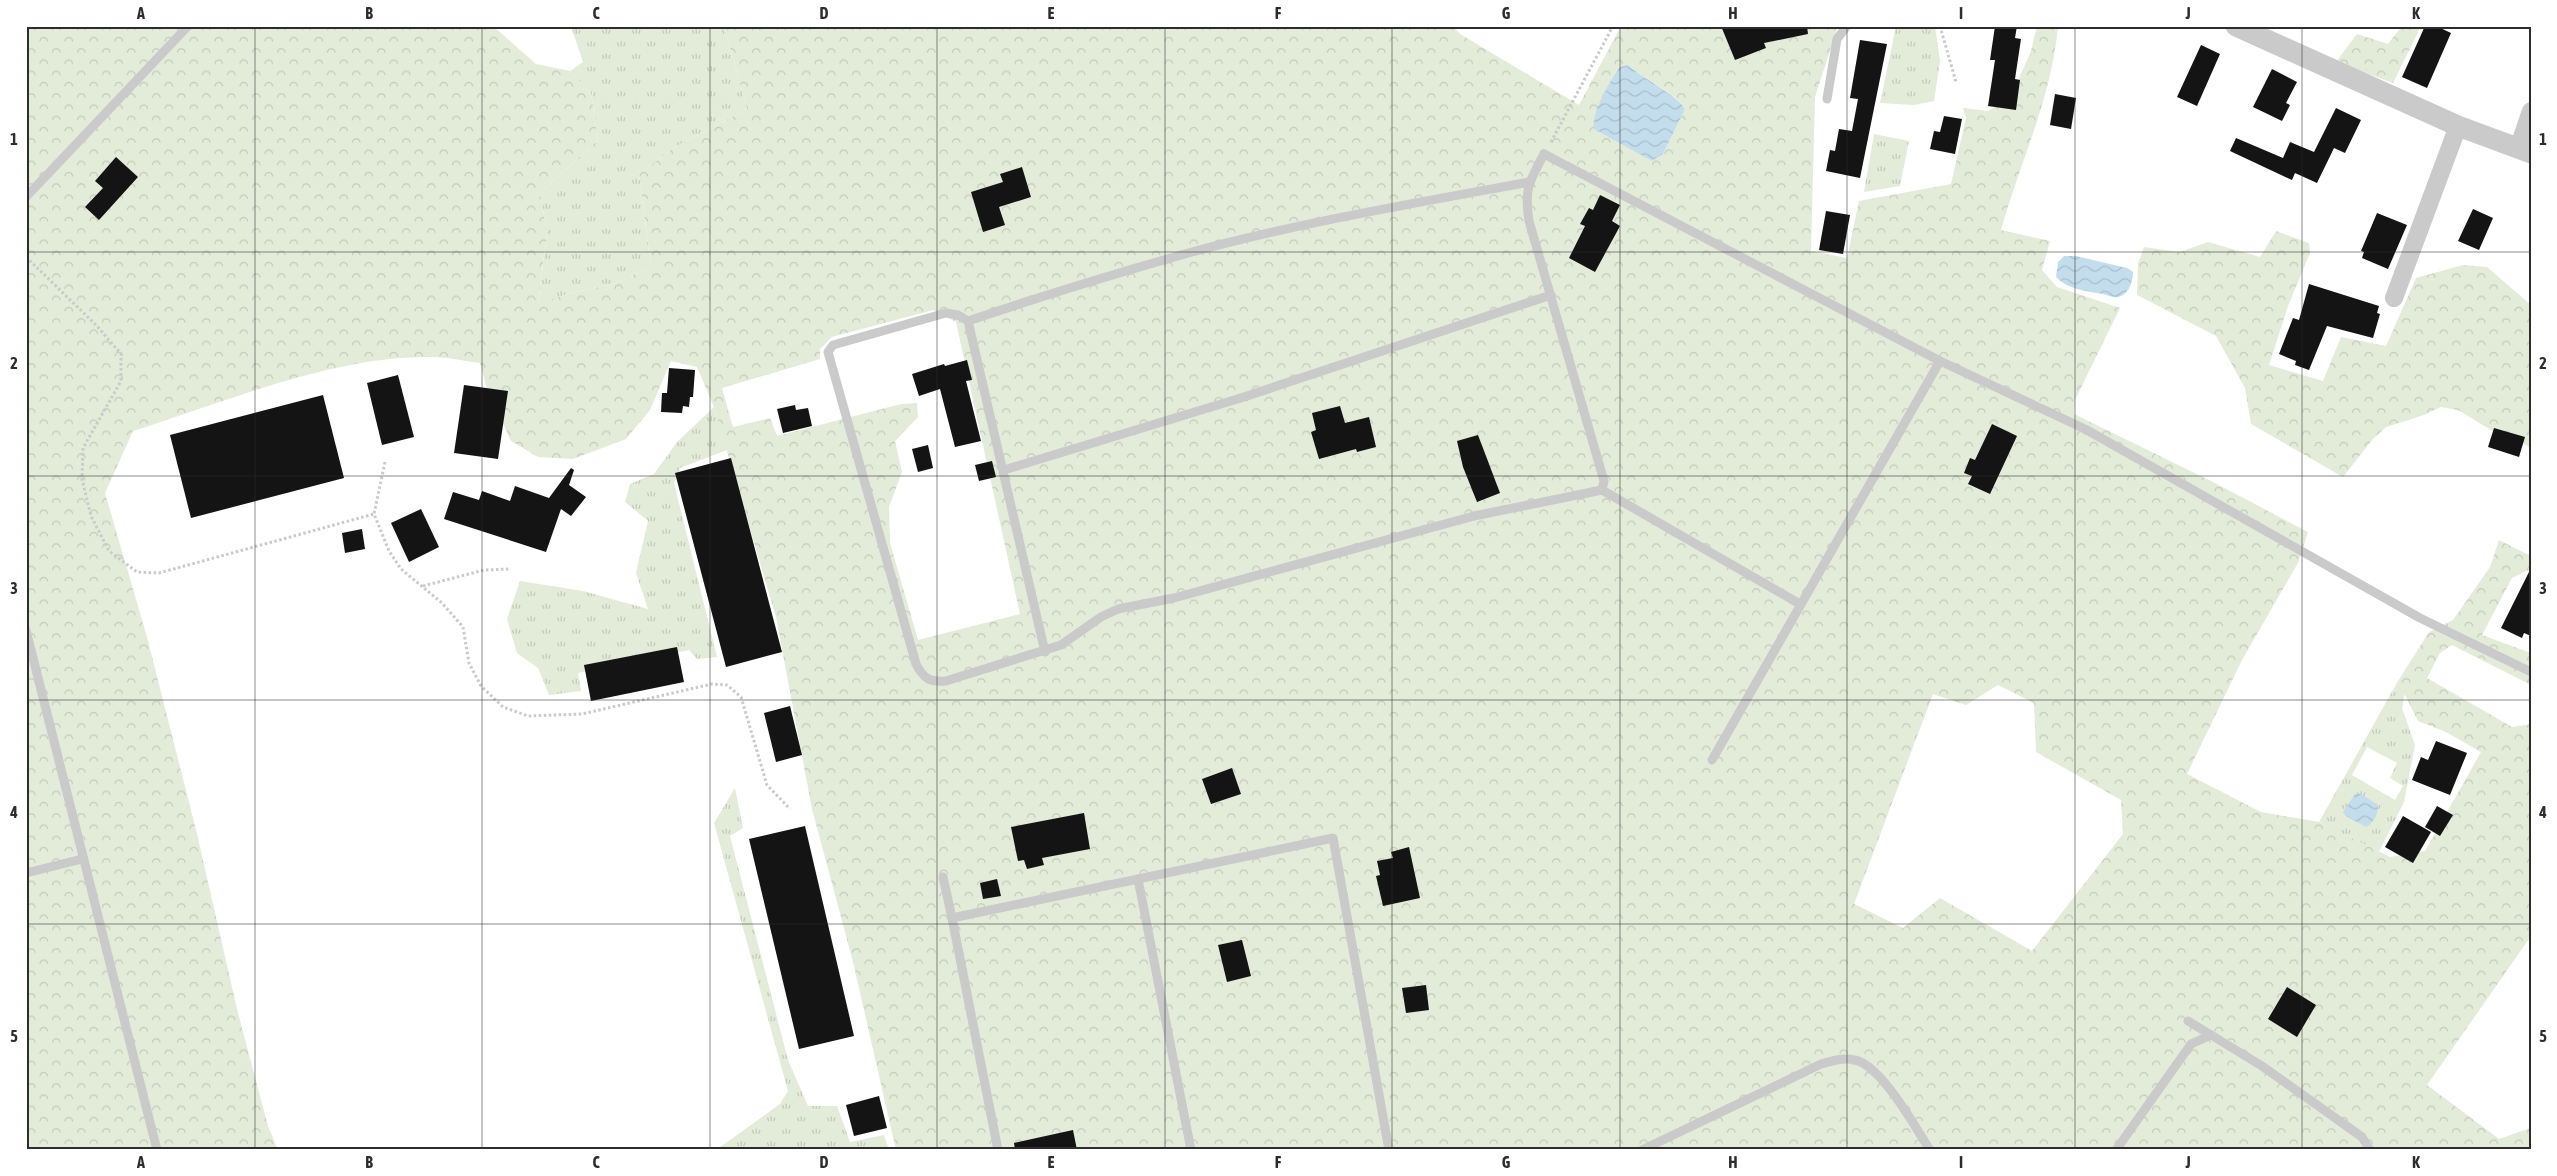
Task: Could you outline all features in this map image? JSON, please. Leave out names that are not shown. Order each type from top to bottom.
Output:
[{"type":"street","points":[[2236,26],[2458,126],[2525,151],[2531,111]]},
{"type":"street","points":[[2394,298],[2458,126]]},
{"type":"lane","points":[[26,197],[188,26]]},
{"type":"lane","points":[[1827,99],[1837,39],[1847,26]]},
{"type":"lane","points":[[1602,490],[1604,481],[1529,221],[1525,199],[1529,182],[1544,154],[1940,361],[2092,433],[2420,618],[2531,672]]},
{"type":"lane","points":[[968,321],[1047,294],[1194,252],[1360,213],[1529,182]]},
{"type":"lane","points":[[1004,470],[1244,397],[1551,295]]},
{"type":"lane","points":[[1045,652],[968,321],[958,315],[946,314],[832,345],[828,352],[916,664],[922,676],[931,682],[946,681],[1045,652],[1061,645],[1100,617],[1118,609],[1174,598],[1474,516],[1602,490],[1800,604]]},
{"type":"lane","points":[[1712,760],[1940,361]]},
{"type":"lane","points":[[26,630],[82,859],[157,1150]]},
{"type":"lane","points":[[952,918],[1333,838],[1389,1150]]},
{"type":"lane","points":[[26,873],[82,859]]},
{"type":"lane","points":[[943,877],[998,1150]]},
{"type":"lane","points":[[1138,879],[1191,1150]]},
{"type":"lane","points":[[2188,1021],[2262,1066],[2362,1137],[2370,1150]]},
{"type":"lane","points":[[2119,1148],[2190,1044],[2212,1035]]},
{"type":"lane","points":[[1642,1150],[1821,1064],[1837,1059],[1856,1060],[1870,1067],[1892,1093],[1930,1150]]},
{"type":"path","points":[[1544,154],[1613,26]]},
{"type":"path","points":[[1940,26],[1956,82]]},
{"type":"path","points":[[26,257],[97,326],[121,354],[121,381],[83,448],[82,479],[91,516],[109,551],[137,572],[159,573],[374,514]]},
{"type":"path","points":[[385,462],[374,514],[388,551],[401,569],[442,603],[463,627],[469,663],[481,686],[503,707],[528,716],[582,714],[712,684],[727,685],[741,697],[767,785],[790,809]]},
{"type":"path","points":[[423,586],[484,570],[511,569]]},
{"type":"green space","points":[[26,26],[493,26],[536,64],[570,71],[591,93],[598,140],[540,193],[547,233],[538,304],[567,294],[616,283],[651,266],[639,174],[673,148],[747,109],[724,26],[1453,26],[1460,34],[1579,105],[1621,26],[1838,26],[1815,97],[1811,251],[1847,258],[1859,201],[1951,184],[1966,118],[1963,108],[1988,111],[2011,97],[2031,51],[2037,26],[2058,26],[2055,52],[2042,104],[2001,230],[2050,241],[2042,270],[2057,287],[2120,308],[2075,400],[2074,414],[2213,482],[2308,532],[2298,563],[2242,660],[2187,774],[2261,812],[2319,822],[2390,857],[2425,851],[2481,752],[2446,732],[2418,721],[2398,681],[2429,632],[2453,620],[2490,567],[2499,540],[2531,556],[2531,572],[2526,571],[2512,578],[2482,635],[2531,653],[2531,685],[2452,645],[2440,653],[2427,678],[2512,727],[2531,724],[2531,936],[2427,1085],[2499,1139],[2531,1128],[2531,1150],[896,1150],[853,962],[812,809],[776,617],[714,407],[697,367],[671,361],[650,410],[626,439],[573,459],[538,457],[511,441],[487,389],[480,363],[437,357],[395,358],[319,372],[242,394],[133,431],[105,493],[147,637],[197,834],[237,1009],[268,1126],[278,1150],[26,1150]],"holes":[[[1628,65],[1675,97],[1685,109],[1663,154],[1652,161],[1639,153]],[[933,310],[956,322],[1020,614],[918,640],[890,543],[889,507],[902,472],[895,441],[918,417],[917,403],[901,404],[777,436],[770,418],[733,427],[722,388],[820,359],[820,349],[832,337]],[[1998,685],[2034,703],[2036,752],[2121,800],[2123,834],[2032,951],[1940,898],[1903,928],[1854,904],[1933,694],[1966,705]]]},
{"type":"green space","points":[[571,26],[724,26],[747,109],[673,148],[639,174],[651,266],[616,283],[567,294],[538,305],[547,233],[540,193],[598,140],[591,93],[570,71],[583,62]]},
{"type":"green space","points":[[1896,26],[1935,26],[1940,61],[1934,101],[1914,105],[1880,103]]},
{"type":"green space","points":[[2402,26],[2421,26],[2393,83],[2336,62],[2357,34],[2388,44]]},
{"type":"green space","points":[[1874,134],[1909,141],[1900,186],[1864,192]]},
{"type":"green space","points":[[2276,231],[2309,243],[2310,253],[2288,306],[2269,365],[2323,381],[2341,337],[2386,346],[2416,278],[2463,265],[2487,267],[2531,305],[2531,449],[2522,442],[2496,433],[2458,410],[2441,407],[2424,415],[2386,427],[2372,440],[2343,477],[2251,424],[2245,388],[2216,336],[2137,295],[2138,264],[2144,247],[2180,252],[2208,242],[2260,257]]},
{"type":"green space","points":[[714,407],[727,450],[680,468],[674,483],[717,657],[697,659],[689,650],[578,673],[581,691],[549,695],[538,668],[517,653],[507,619],[520,581],[583,591],[648,609],[636,573],[648,521],[625,502],[630,484],[654,474],[677,442]]},
{"type":"green space","points":[[2398,681],[2405,692],[2402,708],[2415,745],[2404,802],[2379,852],[2319,822]],"holes":[[[2367,747],[2397,763],[2390,778],[2403,786],[2395,800],[2352,775]]]},
{"type":"green space","points":[[735,788],[743,828],[730,836],[788,1060],[808,1106],[837,1106],[850,1142],[884,1135],[889,1150],[716,1150],[780,1104],[788,1091],[714,823]]},
{"type":"water","points":[[1628,65],[1668,92],[1685,109],[1663,154],[1652,161],[1594,129],[1595,115],[1607,89],[1620,67]]},
{"type":"water","points":[[2064,256],[2076,256],[2127,268],[2133,272],[2128,291],[2122,296],[2113,297],[2066,285],[2056,277],[2058,262]]},
{"type":"water","points":[[2355,794],[2361,794],[2378,805],[2375,818],[2366,827],[2346,816],[2343,812]]},
{"type":"building","points":[[1721,26],[1807,26],[1808,34],[1764,43],[1766,48],[1735,60]]},
{"type":"building","points":[[1995,26],[2017,26],[2015,38],[2021,39],[2015,79],[2020,80],[2016,110],[1988,106],[1995,60],[1990,60]]},
{"type":"building","points":[[2425,26],[2436,26],[2451,33],[2427,88],[2402,77]]},
{"type":"building","points":[[1860,40],[1887,44],[1860,178],[1826,171],[1830,150],[1835,151],[1839,129],[1852,131],[1858,99],[1850,98]]},
{"type":"building","points":[[2201,45],[2220,54],[2197,106],[2177,97]]},
{"type":"building","points":[[2272,69],[2297,82],[2286,103],[2290,105],[2282,121],[2253,107]]},
{"type":"building","points":[[2055,94],[2076,98],[2071,129],[2050,125]]},
{"type":"building","points":[[2336,108],[2361,120],[2345,153],[2334,148],[2317,183],[2295,173],[2292,180],[2230,151],[2236,138],[2283,158],[2290,142],[2314,152]]},
{"type":"building","points":[[1944,116],[1962,119],[1955,154],[1930,149],[1934,131],[1940,132]]},
{"type":"building","points":[[116,157],[138,177],[99,220],[85,207],[103,188],[95,181]]},
{"type":"building","points":[[1022,167],[1031,197],[999,207],[1005,225],[983,232],[971,192],[1003,182],[1000,174]]},
{"type":"building","points":[[1600,195],[1620,205],[1612,221],[1620,226],[1595,272],[1569,258],[1585,226],[1580,224],[1589,208],[1593,210]]},
{"type":"building","points":[[2473,209],[2493,218],[2479,250],[2458,241]]},
{"type":"building","points":[[1826,211],[1850,215],[1843,254],[1819,250]]},
{"type":"building","points":[[2377,213],[2407,225],[2388,269],[2362,258],[2364,252],[2361,251]]},
{"type":"building","points":[[2309,284],[2379,306],[2377,313],[2380,314],[2373,338],[2327,326],[2309,370],[2295,365],[2296,361],[2279,354],[2293,318],[2299,320]]},
{"type":"building","points":[[967,360],[972,380],[966,381],[981,441],[955,447],[940,389],[919,396],[912,374],[944,364],[945,366]]},
{"type":"building","points":[[669,368],[695,370],[693,397],[690,397],[689,407],[683,406],[682,413],[661,412],[662,393],[667,393]]},
{"type":"building","points":[[398,375],[414,437],[382,445],[367,383]]},
{"type":"building","points":[[464,385],[508,391],[498,459],[454,453]]},
{"type":"building","points":[[323,395],[344,478],[191,518],[170,435]]},
{"type":"building","points":[[795,405],[796,410],[808,408],[812,426],[783,433],[777,409]]},
{"type":"building","points":[[1340,406],[1345,423],[1369,417],[1376,447],[1357,452],[1356,449],[1319,459],[1311,432],[1316,430],[1312,413]]},
{"type":"building","points":[[1992,424],[2017,436],[1990,494],[1968,484],[1972,476],[1964,473],[1970,458],[1975,460]]},
{"type":"building","points":[[2494,428],[2525,437],[2519,457],[2488,447]]},
{"type":"building","points":[[1478,435],[1500,493],[1477,502],[1463,467],[1457,441]]},
{"type":"building","points":[[928,445],[933,468],[918,472],[912,449]]},
{"type":"building","points":[[731,458],[782,652],[726,667],[675,473]]},
{"type":"building","points":[[992,461],[996,477],[979,481],[975,465]]},
{"type":"building","points":[[571,468],[574,470],[569,485],[586,497],[571,516],[561,509],[546,552],[444,519],[453,492],[479,500],[482,491],[510,501],[515,486],[549,498]]},
{"type":"building","points":[[421,509],[439,547],[409,562],[391,523]]},
{"type":"building","points":[[362,529],[365,549],[345,553],[342,533]]},
{"type":"building","points":[[2531,568],[2531,636],[2524,633],[2522,638],[2501,628]]},
{"type":"building","points":[[677,647],[684,682],[591,701],[584,665]]},
{"type":"building","points":[[790,706],[802,755],[776,762],[764,713]]},
{"type":"building","points":[[2436,741],[2467,753],[2450,795],[2412,780],[2421,757],[2428,760]]},
{"type":"building","points":[[1232,768],[1241,794],[1211,804],[1202,779]]},
{"type":"building","points":[[2437,806],[2453,815],[2440,836],[2425,827]]},
{"type":"building","points":[[1084,813],[1090,849],[1042,858],[1044,865],[1027,869],[1024,860],[1018,861],[1011,827]]},
{"type":"building","points":[[2403,816],[2431,832],[2413,863],[2385,847]]},
{"type":"building","points":[[805,826],[854,1036],[799,1049],[749,839]]},
{"type":"building","points":[[1409,847],[1420,898],[1383,906],[1376,876],[1380,875],[1377,861],[1393,858],[1391,852]]},
{"type":"building","points":[[997,879],[1001,896],[983,899],[980,883]]},
{"type":"building","points":[[1242,940],[1251,976],[1227,982],[1218,945]]},
{"type":"building","points":[[1426,985],[1429,1010],[1406,1013],[1402,988]]},
{"type":"building","points":[[2287,987],[2316,1005],[2297,1037],[2268,1019]]},
{"type":"building","points":[[879,1096],[887,1128],[854,1136],[846,1105]]},
{"type":"building","points":[[1073,1130],[1077,1150],[1015,1150],[1014,1143]]}]
